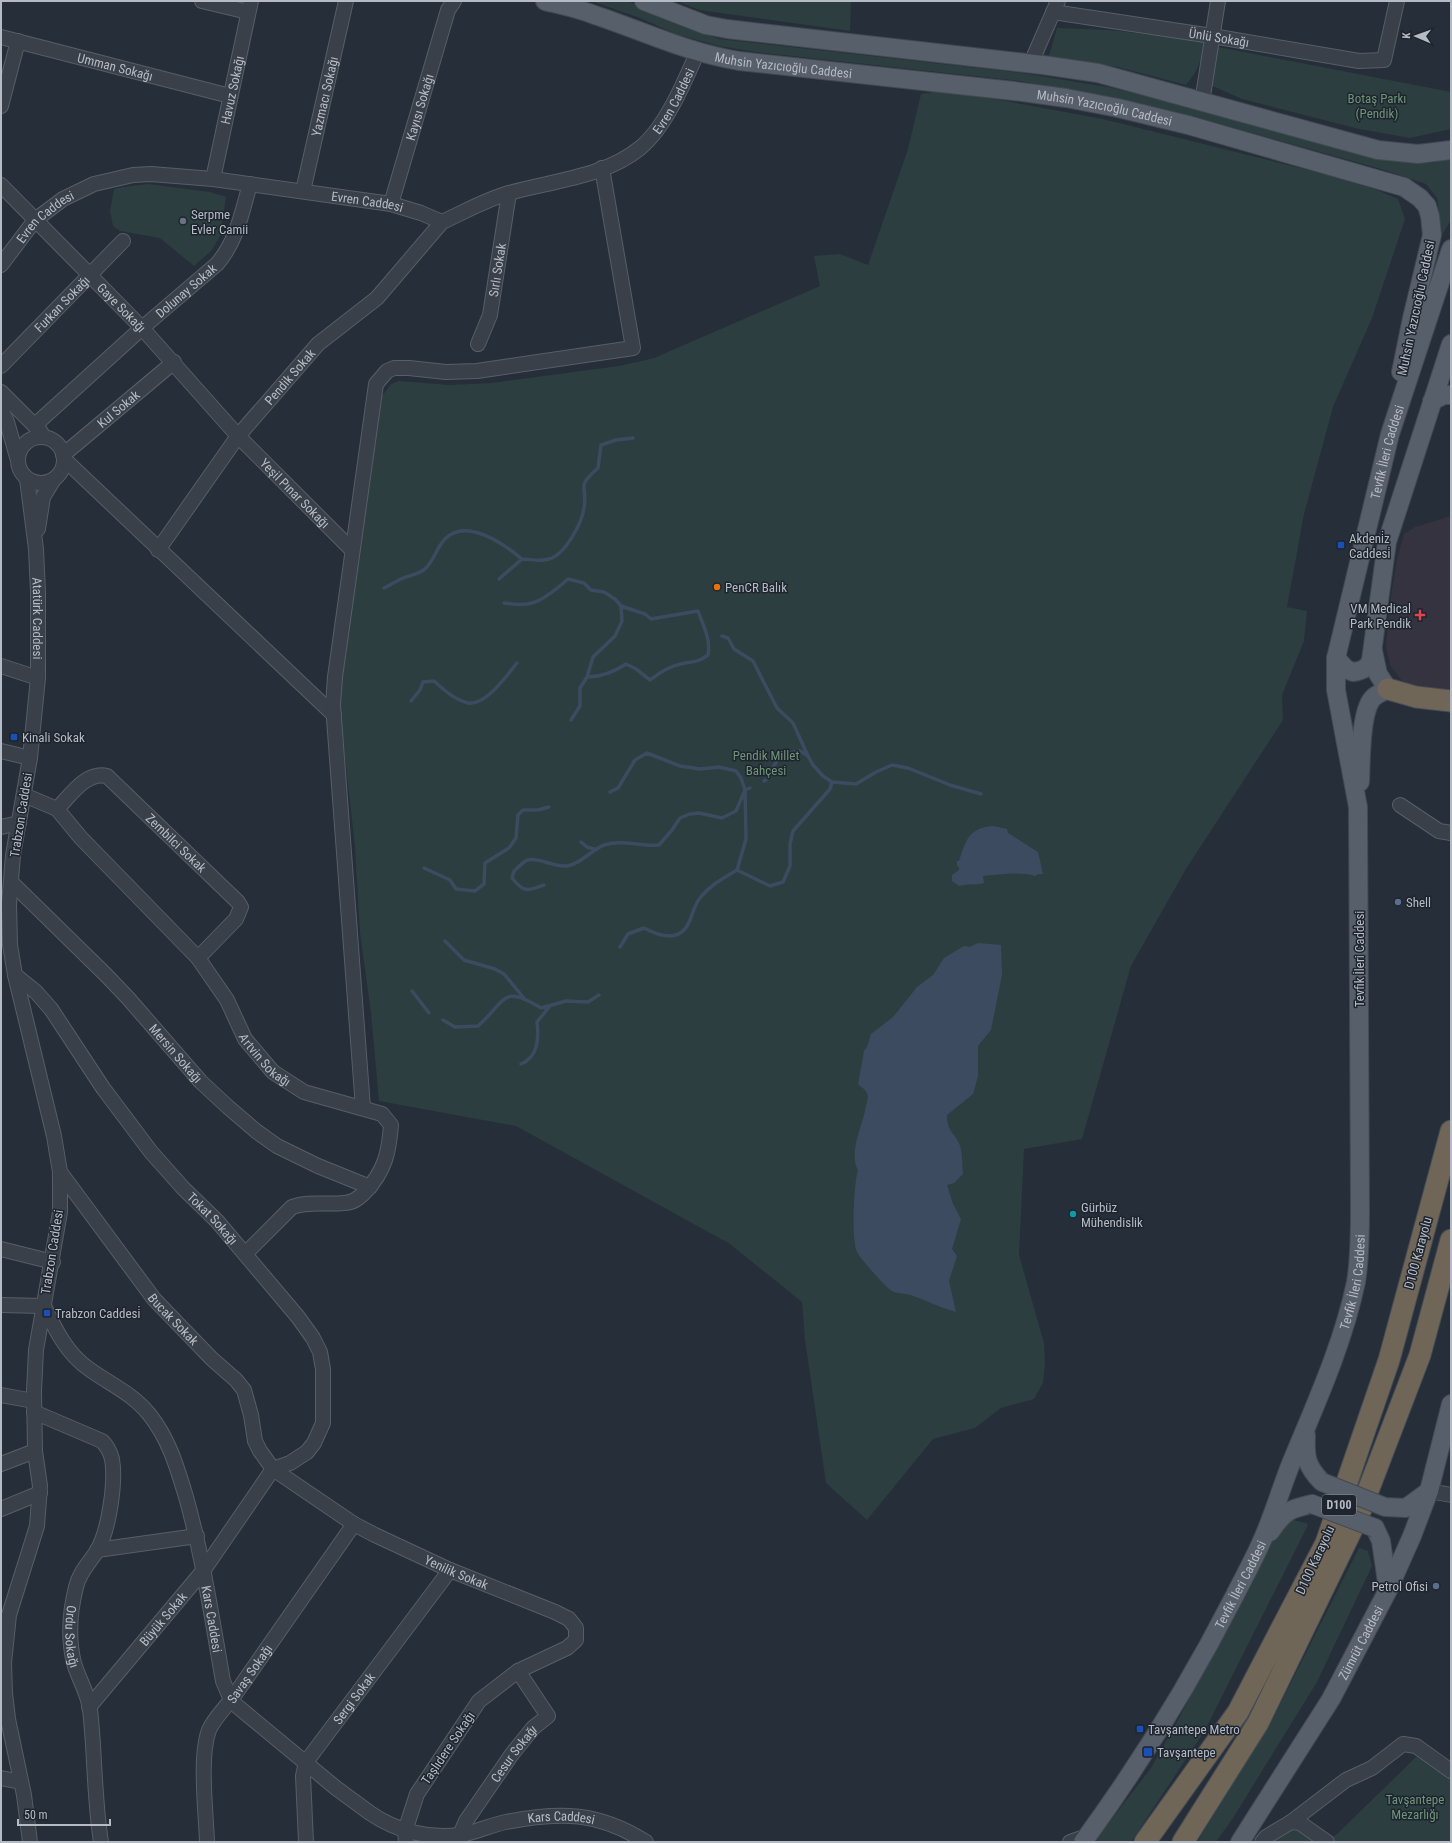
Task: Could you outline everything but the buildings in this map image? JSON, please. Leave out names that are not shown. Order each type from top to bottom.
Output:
[{"type":"highway","points":[[1388,689],[1416,697],[1451,701]]},
{"type":"highway","name":"D100 Karayolu","points":[[1145,1842],[1238,1712],[1326,1543],[1389,1360],[1451,1131]]},
{"type":"highway","name":"D100 Karayolu","points":[[1183,1842],[1258,1723],[1358,1517],[1420,1355],[1451,1240]]},
{"type":"main road","name":"Muhsin Yazıcıoğlu Caddesi","points":[[544,1],[590,13],[698,53],[739,61],[1014,91],[1095,103],[1188,125],[1395,183],[1413,192],[1427,206],[1430,216],[1432,235],[1412,318],[1390,434]]},
{"type":"main road","name":"Muhsin Yazıcıoğlu Caddesi","points":[[644,1],[706,25],[727,29],[1031,63],[1098,73],[1378,150],[1418,154],[1451,150]]},
{"type":"main road","name":"Tevfik İleri Caddesi","points":[[1085,1839],[1108,1809],[1146,1752],[1183,1691],[1224,1617],[1262,1542],[1283,1482],[1307,1425],[1348,1314],[1356,1281],[1360,1253],[1358,807],[1336,690],[1336,658],[1390,434],[1451,249]]},
{"type":"main road","name":"Tevfik İleri Caddesi","points":[[1336,658],[1346,669],[1353,672],[1359,672],[1369,665],[1387,542],[1451,344]]},
{"type":"main road","points":[[1432,401],[1444,395],[1451,394]]},
{"type":"main road","points":[[1358,807],[1364,720],[1372,699],[1388,689],[1378,674],[1372,651]]},
{"type":"main road","name":"Zümrüt Caddesi","points":[[1240,1842],[1331,1699],[1388,1590],[1412,1536],[1429,1491],[1451,1404]]},
{"type":"main road","points":[[1307,1425],[1305,1457],[1313,1473],[1322,1482],[1385,1507],[1406,1508],[1429,1491]]},
{"type":"main road","points":[[1262,1542],[1281,1517],[1293,1508],[1312,1504],[1374,1528],[1381,1541],[1388,1590]]},
{"type":"street","points":[[202,1],[249,6]]},
{"type":"street","name":"Yazmacı Sokağı","points":[[303,191],[346,1]]},
{"type":"street","points":[[1202,102],[1218,1]]},
{"type":"street","name":"Ünlü Sokağı","points":[[1056,6],[1212,36],[1359,61],[1384,60],[1397,1]]},
{"type":"street","name":"Kayısı Sokağı","points":[[390,204],[450,4]]},
{"type":"street","name":"Havuz Sokağı","points":[[213,179],[249,6]]},
{"type":"street","points":[[1031,63],[1056,6]]},
{"type":"street","name":"Umman Sokağı","points":[[1,37],[230,96]]},
{"type":"street","points":[[1,106],[18,41]]},
{"type":"street","name":"Evren Caddesi","points":[[1,265],[35,220],[63,199],[76,192],[112,179],[151,174],[213,179],[390,204],[421,212],[442,222],[483,202],[508,193],[574,178],[602,168],[631,155],[641,148],[654,132],[679,94],[698,53]]},
{"type":"street","points":[[364,1108],[334,715],[335,677],[376,384],[386,371],[402,367],[446,372],[477,371],[634,348],[602,168]]},
{"type":"street","name":"Dolunay Sokak","points":[[35,425],[142,328],[217,264],[225,255],[235,237],[250,184]]},
{"type":"street","name":"Gaye Sokağı","points":[[1,185],[142,328],[174,362],[238,436]]},
{"type":"street","name":"Sırlı Sokak","points":[[478,344],[490,315],[508,193]]},
{"type":"street","name":"Pendik Sokak","points":[[158,550],[238,436],[318,344],[377,298],[442,222]]},
{"type":"street","name":"Furkan Sokağı","points":[[1,366],[123,241]]},
{"type":"street","name":"Kul Sokak","points":[[64,457],[174,362]]},
{"type":"street","points":[[1,392],[35,425],[45,437],[58,444],[64,457],[96,490],[334,715]]},
{"type":"street","points":[[1,408],[4,423],[17,457],[19,469],[27,479],[40,484],[47,483],[57,476]]},
{"type":"street","name":"Yeşil Pınar Sokağı","points":[[238,436],[352,550]]},
{"type":"street","points":[[17,457],[19,451],[26,442],[37,437],[45,437]]},
{"type":"street","points":[[36,549],[43,497],[57,476],[64,457]]},
{"type":"street","points":[[57,476],[96,490]]},
{"type":"street","name":"Atatürk Caddesi","points":[[27,479],[36,549],[38,606],[38,678],[30,758]]},
{"type":"street","points":[[1,666],[38,678]]},
{"type":"street","points":[[1,751],[30,758]]},
{"type":"street","name":"Trabzon Caddesi","points":[[30,758],[11,882],[9,904],[10,945],[7,958],[15,975],[42,1080],[60,1172],[60,1212],[36,1350],[34,1407],[35,1451],[40,1493],[36,1526],[9,1615],[6,1639],[5,1693],[14,1754],[21,1782],[30,1842]]},
{"type":"street","name":"Zembilci Sokak","points":[[57,809],[86,780],[101,774],[107,776],[238,902],[241,907],[236,919],[198,958]]},
{"type":"street","name":"Artvin Sokağı","points":[[24,794],[57,809],[81,838],[198,958],[227,1000],[245,1039],[272,1072],[304,1092],[382,1114],[391,1125],[389,1147],[376,1181],[358,1199],[346,1203],[302,1204],[292,1207],[245,1254]]},
{"type":"street","points":[[1400,805],[1439,831],[1451,833]]},
{"type":"street","points":[[1,826],[19,823]]},
{"type":"street","name":"Mersin Sokağı","points":[[11,882],[110,979],[201,1082],[234,1112],[277,1146],[318,1166],[370,1187]]},
{"type":"street","name":"Tokat Sokağı","points":[[15,975],[36,992],[51,1009],[103,1088],[152,1152],[183,1188],[217,1221],[298,1317],[313,1338],[320,1352],[323,1369],[323,1423],[318,1437],[307,1452],[290,1463],[273,1469]]},
{"type":"street","name":"Bucak Sokak","points":[[60,1172],[154,1299],[212,1360],[236,1380],[244,1390],[251,1415],[255,1441],[260,1451],[273,1469]]},
{"type":"street","points":[[1,1249],[52,1262]]},
{"type":"street","points":[[1,1305],[44,1306]]},
{"type":"street","name":"Kars Caddesi","points":[[44,1306],[57,1334],[77,1359],[88,1369],[137,1401],[157,1424],[175,1459],[197,1536],[223,1681],[231,1700],[346,1796],[405,1836],[464,1836],[547,1822],[575,1822],[607,1828],[634,1842]]},
{"type":"street","name":"Ordu Sokağı","points":[[1,1395],[34,1407],[102,1441],[109,1449],[113,1468],[110,1504],[103,1535],[97,1550],[81,1573],[76,1587],[71,1623],[71,1644],[74,1662],[89,1707],[93,1768],[101,1842]]},
{"type":"street","points":[[1,1464],[35,1451]]},
{"type":"street","name":"Yenilik Sokak","points":[[273,1469],[354,1524],[450,1570],[569,1619],[576,1628],[576,1640],[567,1648],[518,1671]]},
{"type":"street","name":"Büyük Sokak","points":[[89,1707],[203,1570],[273,1469]]},
{"type":"street","points":[[1429,1491],[1451,1495]]},
{"type":"street","points":[[1,1509],[40,1493]]},
{"type":"street","name":"Savaş Sokağı","points":[[207,1842],[205,1749],[209,1731],[215,1720],[231,1700],[354,1524]]},
{"type":"street","points":[[97,1550],[197,1536]]},
{"type":"street","name":"Sergi Sokak","points":[[306,1842],[303,1776],[306,1762],[450,1570]]},
{"type":"street","name":"Cesur Sokağı","points":[[464,1836],[466,1821],[512,1754],[533,1728],[548,1716],[518,1671]]},
{"type":"street","name":"Taşlıdere Sokağı","points":[[405,1836],[417,1794],[479,1701],[518,1671]]},
{"type":"street","points":[[1262,1842],[1266,1837],[1291,1822],[1346,1780],[1372,1768],[1403,1744],[1416,1746],[1451,1771]]},
{"type":"street","points":[[1,1778],[21,1782]]},
{"type":"street","name":"Kars Caddesi","points":[[464,1836],[486,1826],[526,1818],[548,1815],[572,1815],[613,1824],[646,1842]]},
{"type":"street","points":[[1291,1822],[1300,1823],[1327,1842]]},
{"type":"street","points":[[1070,1842],[1085,1839]]},
{"type":"shaded area","name":"VM Medical Park Pendik","points":[[1451,516],[1451,692],[1407,684],[1402,681],[1390,665],[1386,645],[1391,596],[1397,559],[1404,534],[1415,527]]},
{"type":"green space","points":[[591,1],[628,1],[680,25],[719,39],[1022,73],[1113,88],[1251,123],[1384,160],[1433,163],[1451,157],[1451,220],[1442,235],[1437,198],[1426,184],[1381,169],[1177,112],[1020,81],[756,52],[719,46],[676,34],[640,18]]},
{"type":"green space","points":[[677,1],[851,1],[850,31],[699,10]]},
{"type":"green space","points":[[1057,28],[1110,30],[1203,41],[1202,54],[1197,70],[1186,85],[1118,67],[1049,56]]},
{"type":"green space","name":"Botaş Parkı (Pendik)","points":[[1213,46],[1451,92],[1451,129],[1410,138],[1359,129],[1242,99],[1208,84]]},
{"type":"green space","name":"Pendik Millet Bahçesi","points":[[946,90],[1103,119],[1328,175],[1377,190],[1398,199],[1405,219],[1372,318],[1333,407],[1304,514],[1287,607],[1307,611],[1304,641],[1282,695],[1283,720],[1186,869],[1131,966],[1082,1139],[1024,1149],[1019,1255],[1044,1343],[1045,1364],[1043,1383],[1034,1399],[1001,1408],[975,1428],[933,1439],[867,1520],[826,1483],[805,1340],[802,1302],[730,1244],[516,1126],[379,1101],[371,1013],[360,933],[355,847],[338,695],[382,396],[391,384],[399,381],[449,385],[492,383],[619,366],[654,358],[820,286],[814,256],[840,254],[868,265],[908,149],[921,94]]},
{"type":"green space","points":[[149,184],[210,192],[226,197],[220,236],[212,250],[194,266],[160,238],[120,231],[113,226],[110,211],[114,189]]},
{"type":"green space","points":[[1289,1519],[1306,1523],[1308,1525],[1204,1732],[1131,1842],[1094,1842],[1151,1768],[1180,1716],[1273,1534]]},
{"type":"green space","points":[[1359,1548],[1368,1551],[1372,1566],[1317,1682],[1233,1818],[1216,1842],[1197,1842],[1275,1714]]},
{"type":"green space","name":"Tavşantepe Mezarlığı","points":[[1417,1756],[1451,1777],[1451,1842],[1267,1842],[1290,1830],[1335,1836]]},
{"type":"water","points":[[993,826],[1007,829],[1008,833],[1038,852],[1043,874],[1038,874],[1035,876],[1002,874],[983,876],[984,883],[959,886],[952,881],[952,875],[959,870],[957,861],[959,861],[969,837],[978,830]]},
{"type":"water","points":[[978,943],[1001,945],[1002,975],[991,1030],[978,1046],[978,1076],[973,1094],[947,1115],[949,1128],[959,1143],[962,1155],[963,1174],[954,1183],[947,1185],[953,1204],[961,1219],[952,1249],[957,1256],[949,1281],[956,1312],[911,1295],[892,1291],[873,1273],[857,1252],[854,1236],[855,1186],[858,1170],[855,1163],[855,1147],[868,1098],[865,1090],[858,1084],[864,1051],[867,1047],[871,1034],[893,1017],[917,987],[933,975],[944,958],[964,946],[970,947]]},
{"type":"waterway","points":[[499,579],[522,559],[546,560],[555,556],[567,545],[572,538],[583,514],[585,500],[584,486],[587,479],[598,468],[601,445],[616,440],[633,438]]},
{"type":"waterway","points":[[384,588],[401,579],[417,574],[426,568],[445,539],[454,533],[463,531],[485,535],[505,546],[522,559]]},
{"type":"waterway","points":[[504,603],[522,605],[529,604],[551,593],[568,579],[584,583],[591,590],[604,592],[615,599],[621,606],[645,614],[651,619],[698,611],[706,632],[709,649],[708,655],[704,658],[672,666],[650,680],[636,669],[626,664],[607,674],[587,677]]},
{"type":"waterway","points":[[571,720],[580,706],[580,688],[587,677],[593,657],[615,636],[622,621],[621,606]]},
{"type":"waterway","points":[[722,636],[728,638],[734,649],[753,661],[777,708],[793,723],[808,756]]},
{"type":"waterway","points":[[411,701],[420,690],[423,682],[434,681],[459,700],[468,703],[475,703],[482,700],[496,689],[517,663]]},
{"type":"waterway","points":[[764,781],[767,779],[780,755],[800,751],[808,756],[813,765],[823,776],[832,782],[856,784],[876,772],[892,765],[908,768],[950,785],[981,794]]},
{"type":"waterway","points":[[610,792],[618,788],[635,760],[647,753],[680,766],[700,769],[719,767],[736,771],[741,778],[745,790],[746,839],[737,870],[717,882],[704,893],[697,903],[686,927],[681,932],[670,936],[657,934],[644,928],[628,934],[620,947]]},
{"type":"waterway","points":[[737,870],[770,886],[783,882],[790,866],[790,844],[793,831],[830,789],[832,782]]},
{"type":"waterway","points":[[544,885],[534,889],[523,888],[512,878],[514,871],[524,862],[532,859],[562,866],[572,865],[599,847],[611,843],[659,845],[680,818],[690,814],[699,813],[722,818],[736,811],[745,790],[750,788]]},
{"type":"waterway","points":[[424,868],[450,880],[456,889],[475,891],[484,884],[485,863],[509,848],[516,838],[518,815],[523,810],[538,810],[549,807]]},
{"type":"waterway","points":[[581,842],[587,847],[594,849]]},
{"type":"waterway","points":[[445,941],[464,960],[495,969],[504,974],[523,997]]},
{"type":"waterway","points":[[412,991],[429,1013]]},
{"type":"waterway","points":[[443,1020],[455,1027],[478,1026],[500,1003],[506,998],[512,996],[519,997],[541,1008],[566,1001],[588,1002],[599,995]]},
{"type":"waterway","points":[[521,1064],[527,1061],[534,1052],[538,1035],[537,1022],[549,1007]]},
{"type":"place","name":"Serpme Evler Camii","points":[[183,221]]},
{"type":"place","name":"Akdeni̇z Caddesi̇","points":[[1341,545]]},
{"type":"place","name":"PenCR Balık","points":[[717,587]]},
{"type":"place","name":"VM Medical Park Pendik","points":[[1420,615]]},
{"type":"place","name":"Kinali Sokak","points":[[14,737]]},
{"type":"place","name":"Shell","points":[[1398,902]]},
{"type":"place","name":"Gürbüz Mühendislik","points":[[1073,1214]]},
{"type":"place","name":"Trabzon Caddesi̇","points":[[47,1313]]},
{"type":"place","name":"Petrol Ofisi","points":[[1436,1586]]},
{"type":"place","name":"Tavşantepe Metro","points":[[1140,1729]]},
{"type":"place","name":"Tavşantepe","points":[[1148,1752]]}]
